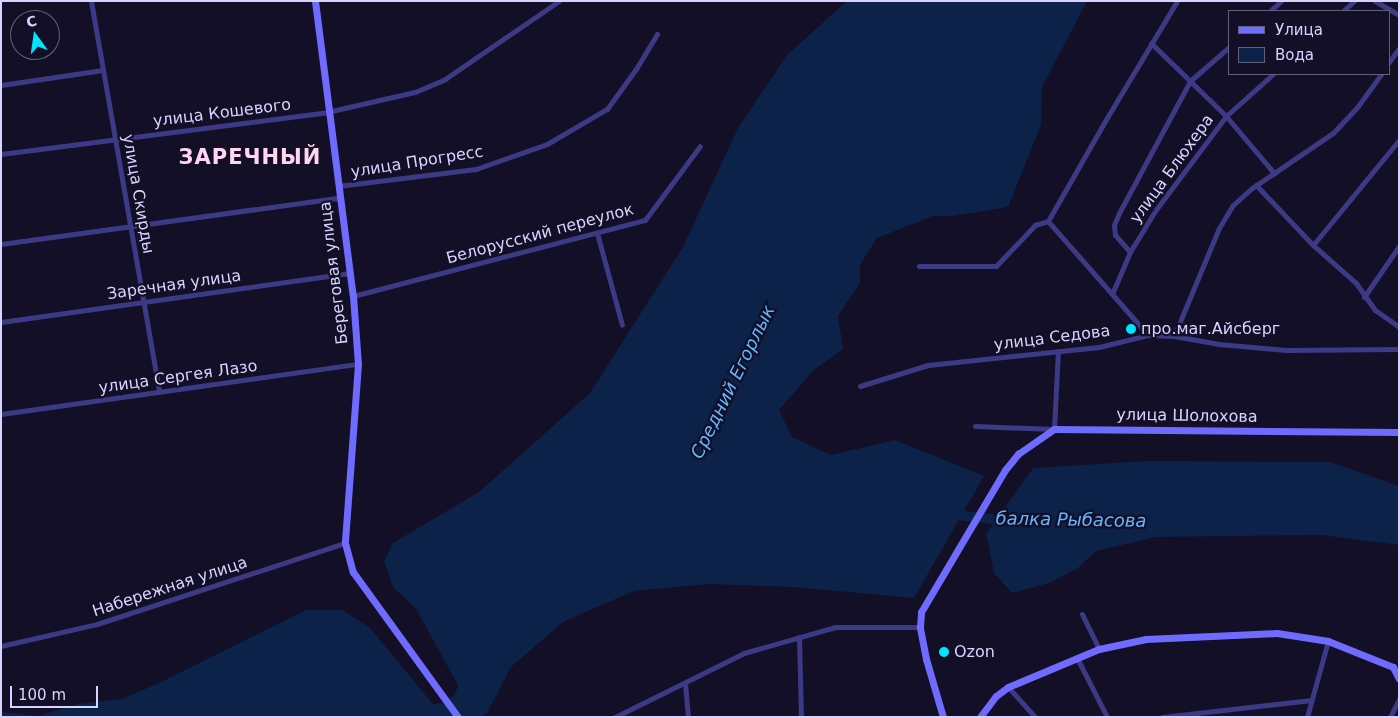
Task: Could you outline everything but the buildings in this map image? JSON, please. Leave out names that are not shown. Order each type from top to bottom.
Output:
[{"type":"main road","name":"Береговая улица","points":[[315,1],[327,112],[353,296],[358,364],[344,543]]},
{"type":"main road","name":"улица Шолохова","points":[[1054,429],[1399,432]]},
{"type":"main road","points":[[941,717],[920,627],[921,612],[1005,470],[1018,454],[1054,429]]},
{"type":"main road","points":[[344,543],[353,572],[458,717]]},
{"type":"main road","points":[[980,717],[996,696],[1008,686],[1099,649],[1146,639],[1277,633],[1328,641],[1393,667],[1399,679]]},
{"type":"street","name":"улица Скирды","points":[[91,1],[159,392]]},
{"type":"street","name":"улица Кошевого","points":[[1,154],[327,112],[415,92],[445,79],[559,1]]},
{"type":"street","points":[[919,266],[996,266],[1035,226],[1048,221],[1177,1]]},
{"type":"street","points":[[1271,10],[1281,1]]},
{"type":"street","points":[[1344,10],[1354,1]]},
{"type":"street","points":[[1376,1],[1399,15]]},
{"type":"street","name":"улица Прогресс","points":[[338,186],[476,169],[547,144],[606,109],[636,69],[656,34]]},
{"type":"street","points":[[1151,43],[1226,116],[1274,173]]},
{"type":"street","points":[[1130,252],[1115,235],[1114,225],[1190,81],[1228,48]]},
{"type":"street","points":[[1390,61],[1399,48]]},
{"type":"street","points":[[1,85],[103,70]]},
{"type":"street","name":"улица Блюхера","points":[[1112,294],[1130,252],[1156,211],[1226,116],[1272,75]]},
{"type":"street","points":[[1174,336],[1219,228],[1232,206],[1256,185],[1333,134],[1358,106],[1379,75]]},
{"type":"street","points":[[1313,245],[1399,140]]},
{"type":"street","name":"Белорусский переулок","points":[[353,296],[645,220],[700,146]]},
{"type":"street","points":[[1256,185],[1313,245],[1356,283],[1364,297],[1375,310],[1399,327]]},
{"type":"street","name":"улица Прогресс","points":[[1,244],[339,198]]},
{"type":"street","points":[[1048,221],[1148,335]]},
{"type":"street","points":[[597,233],[622,325]]},
{"type":"street","points":[[1364,297],[1399,246]]},
{"type":"street","name":"Заречная улица","points":[[1,322],[350,273]]},
{"type":"street","name":"улица Седова","points":[[860,386],[928,365],[1099,347],[1148,335],[1174,336],[1218,344],[1286,350],[1399,349]]},
{"type":"street","points":[[1054,429],[1058,351]]},
{"type":"street","name":"улица Сергея Лазо","points":[[1,414],[358,364]]},
{"type":"street","name":"улица Шолохова","points":[[975,426],[1054,429]]},
{"type":"street","name":"Набережная улица","points":[[1,646],[97,624],[344,543]]},
{"type":"street","points":[[1082,614],[1099,649]]},
{"type":"street","points":[[615,717],[744,653],[835,627],[920,627]]},
{"type":"street","points":[[799,637],[801,717]]},
{"type":"street","points":[[1307,717],[1328,641]]},
{"type":"street","points":[[1077,658],[1107,717]]},
{"type":"street","points":[[685,683],[688,717]]},
{"type":"street","points":[[1008,686],[1035,717]]},
{"type":"street","points":[[1390,717],[1399,699]]},
{"type":"street","points":[[1162,717],[1312,700]]},
{"type":"water","name":"Средний Егорлык","points":[[847,1],[1087,1],[1042,87],[1041,125],[1008,207],[954,216],[933,216],[877,238],[860,265],[860,283],[838,316],[843,349],[814,370],[779,410],[792,437],[831,455],[895,440],[984,476],[914,598],[793,587],[709,584],[634,591],[563,622],[511,667],[487,713],[481,717],[1,717],[1,712],[38,716],[78,704],[121,699],[155,685],[306,610],[342,610],[370,628],[433,704],[443,703],[455,695],[458,685],[416,609],[393,587],[384,561],[393,543],[479,492],[590,393],[683,247],[738,128],[787,55]]},
{"type":"water","points":[[1147,461],[1330,462],[1399,486],[1399,545],[1321,535],[1156,537],[1096,551],[1078,568],[1049,583],[1012,593],[994,573],[986,534],[1033,468]]},
{"type":"waterway","name":"балка Рыбасова","points":[[949,514],[1009,521]]},
{"type":"place","name":"про.маг.Айсберг","points":[[1131,329]]},
{"type":"place","name":"Ozon","points":[[944,652]]},
{"type":"district","name":"ЗАРЕЧНЫЙ","points":[[250,157]]}]
